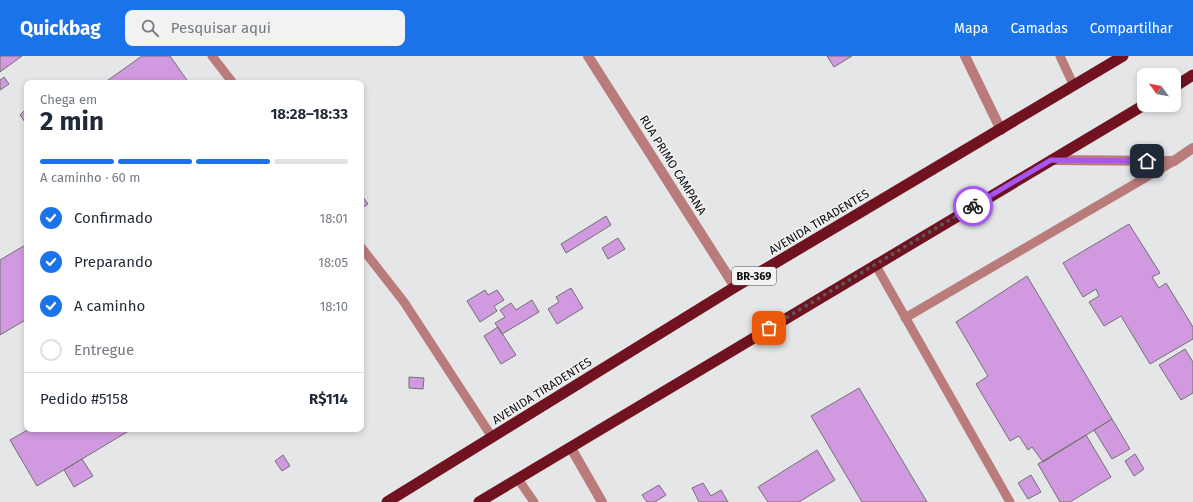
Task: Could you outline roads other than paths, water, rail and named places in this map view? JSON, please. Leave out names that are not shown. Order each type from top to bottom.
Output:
[{"type":"highway","name":"AVENIDA TIRADENTES","points":[[387,502],[735,287],[1123,56]]},
{"type":"highway","points":[[1181,83],[1193,75]]},
{"type":"highway","points":[[478,502],[1137,109]]},
{"type":"street","name":"RUA PRIMO CAMPANA","points":[[588,56],[735,287]]},
{"type":"street","points":[[965,56],[1001,130]]},
{"type":"street","points":[[1051,160],[1174,160],[1193,148]]},
{"type":"street","points":[[570,448],[602,502]]},
{"type":"lane","points":[[212,56],[231,80]]},
{"type":"lane","points":[[1060,56],[1074,86]]},
{"type":"lane","points":[[905,318],[1174,160]]},
{"type":"lane","points":[[364,251],[404,302],[492,437]]},
{"type":"lane","points":[[875,264],[1010,502]]},
{"type":"lane","points":[[518,479],[534,502]]}]
